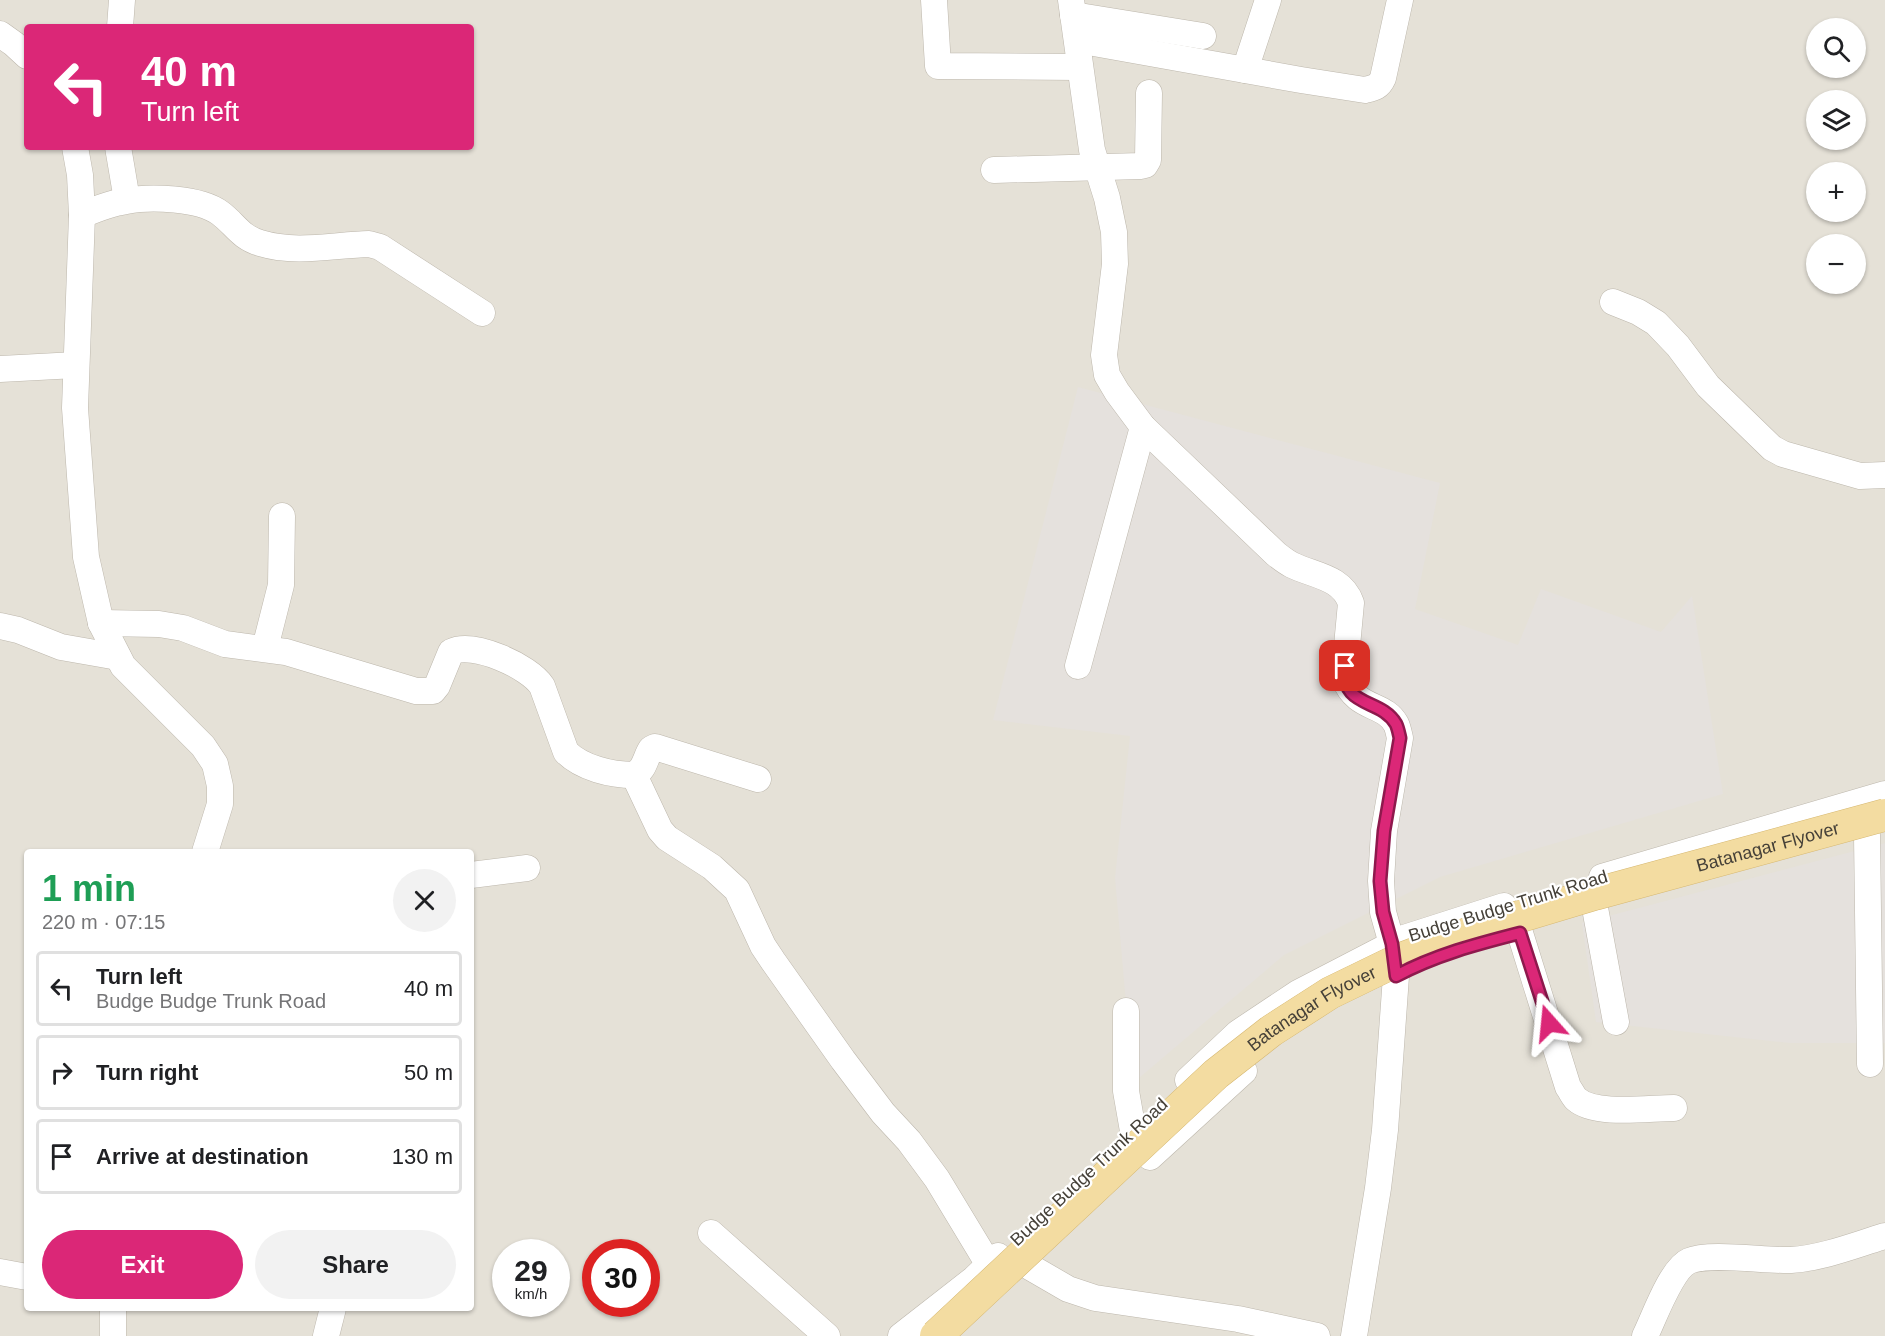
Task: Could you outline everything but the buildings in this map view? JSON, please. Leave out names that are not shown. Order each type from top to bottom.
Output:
[{"type":"main road","name":"Batanagar Flyover","points":[[936,1336],[1216,1074],[1271,1031],[1330,993],[1398,960],[1488,926],[1595,894],[1879,827]]},
{"type":"street","points":[[120,24],[123,0]]},
{"type":"street","points":[[934,0],[938,66],[1079,67]]},
{"type":"street","points":[[1245,70],[1268,0]]},
{"type":"street","points":[[1077,40],[1365,90],[1375,88],[1383,78],[1400,0]]},
{"type":"street","points":[[1203,36],[1069,4],[1077,40],[1092,150],[1107,198],[1114,231],[1115,264],[1104,355],[1107,375],[1143,428],[1276,554],[1291,565],[1336,582],[1347,592],[1352,603],[1344,678],[1349,690],[1358,700],[1386,714],[1396,725],[1400,738],[1384,831],[1380,881],[1383,912],[1392,944],[1396,976],[1378,1188],[1354,1336]]},
{"type":"street","points":[[0,34],[24,54]]},
{"type":"street","points":[[994,170],[1145,165],[1148,160],[1149,93]]},
{"type":"street","points":[[76,150],[80,176],[82,215],[75,408],[86,557],[101,623],[123,666],[203,746],[215,764],[220,786],[220,804],[206,849]]},
{"type":"street","points":[[119,150],[127,200]]},
{"type":"street","points":[[82,215],[127,200],[150,199],[207,206],[220,212],[243,236],[257,243],[280,249],[369,244],[380,247],[482,313]]},
{"type":"street","points":[[1613,302],[1638,312],[1656,323],[1678,346],[1708,386],[1772,448],[1783,454],[1860,476],[1885,475]]},
{"type":"street","points":[[0,369],[76,365]]},
{"type":"street","points":[[1078,666],[1143,428]]},
{"type":"street","points":[[265,648],[281,585],[282,516]]},
{"type":"street","points":[[101,623],[169,625],[183,628],[225,644],[265,648],[312,658],[416,692],[433,691],[451,652],[458,648],[470,649],[498,657],[538,679],[563,746],[574,760],[588,766],[634,776],[639,773],[651,749],[655,747],[758,779]]},
{"type":"street","points":[[0,626],[79,651],[118,657]]},
{"type":"street","points":[[634,776],[660,830],[667,838],[712,867],[737,890],[763,946],[773,961],[843,1060],[937,1179],[989,1265]]},
{"type":"street","name":"Budge Budge Trunk Road","points":[[901,1336],[989,1265],[1238,1033],[1298,993],[1392,944],[1447,923],[1885,794]]},
{"type":"street","points":[[1870,1064],[1879,827]]},
{"type":"street","name":"Budge Budge Trunk Road","points":[[957,1336],[1233,1079],[1324,1013],[1414,966],[1463,948],[1879,827]]},
{"type":"street","points":[[474,875],[526,868]]},
{"type":"street","points":[[1595,908],[1616,1022]]},
{"type":"street","points":[[1520,933],[1568,1087],[1575,1098],[1599,1108],[1674,1108]]},
{"type":"street","points":[[1126,1011],[1126,1091],[1133,1131]]},
{"type":"street","points":[[711,1233],[827,1336]]},
{"type":"street","points":[[1645,1336],[1675,1274],[1688,1261],[1708,1257],[1791,1260],[1817,1257],[1885,1236]]},
{"type":"street","points":[[1030,1268],[1068,1289],[1095,1298],[1238,1319],[1317,1336]]},
{"type":"street","points":[[0,1272],[24,1276]]},
{"type":"street","points":[[113,1311],[113,1336]]},
{"type":"street","points":[[326,1336],[332,1311]]},
{"type":"shaded area","points":[[0,0],[1885,0],[1885,1336],[0,1336]]},
{"type":"shaded area","points":[[1078,387],[1440,483],[1415,609],[1518,645],[1541,589],[1661,632],[1692,596],[1723,794],[1440,877],[1284,955],[1133,1083],[1115,878],[1130,736],[993,720]]},
{"type":"shaded area","points":[[1885,843],[1885,1043],[1789,1043],[1596,1022],[1582,923]]},
{"type":"route","points":[[1345,666],[1344,678],[1349,690],[1358,700],[1386,714],[1396,725],[1400,738],[1384,831],[1380,881],[1383,912],[1392,944],[1396,976],[1414,966],[1463,948],[1520,933],[1549,1023]]}]
